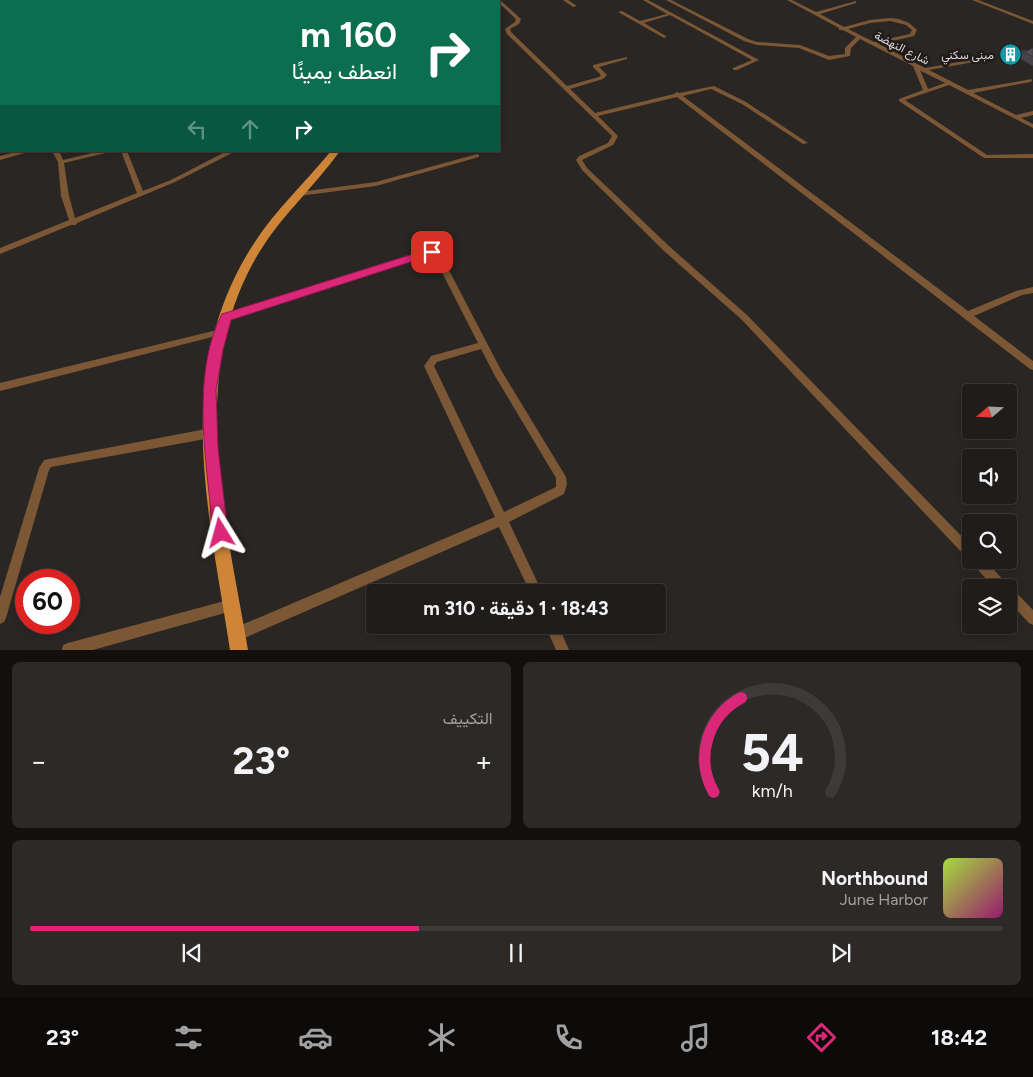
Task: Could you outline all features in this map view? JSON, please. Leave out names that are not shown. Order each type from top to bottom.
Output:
[{"type":"main road","points":[[239,650],[218,516],[211,433],[210,390],[221,332],[246,264],[271,227],[335,152]]},
{"type":"street","points":[[565,0],[575,6]]},
{"type":"street","points":[[645,0],[756,60],[735,69]]},
{"type":"street","points":[[668,0],[737,37],[757,43],[800,46],[829,58],[848,55],[848,48],[859,37]]},
{"type":"street","name":"شارع النهضة","points":[[789,0],[1033,126]]},
{"type":"street","points":[[974,0],[1033,23]]},
{"type":"street","points":[[815,14],[854,2]]},
{"type":"street","points":[[500,3],[519,19],[517,24],[507,29],[508,33],[615,136],[611,144],[581,157],[579,160],[584,169],[667,250],[744,317],[962,545]]},
{"type":"street","points":[[620,12],[664,37]]},
{"type":"street","points":[[640,24],[670,14]]},
{"type":"street","points":[[842,28],[894,18],[908,24],[915,30],[912,35],[872,44]]},
{"type":"street","points":[[567,88],[601,78],[604,75],[594,66],[625,58]]},
{"type":"street","points":[[923,70],[974,60]]},
{"type":"street","points":[[916,66],[926,91]]},
{"type":"street","points":[[967,92],[1030,80]]},
{"type":"street","points":[[948,83],[901,100],[986,157],[1033,156]]},
{"type":"street","points":[[595,115],[704,88],[716,89],[744,103],[806,142]]},
{"type":"street","points":[[677,94],[1033,366]]},
{"type":"street","points":[[1016,117],[1033,113]]},
{"type":"street","points":[[0,158],[25,152]]},
{"type":"street","points":[[56,152],[61,162],[65,196],[73,223]]},
{"type":"street","points":[[61,162],[106,152]]},
{"type":"street","points":[[124,152],[141,194]]},
{"type":"street","points":[[0,251],[141,194],[231,152]]},
{"type":"street","points":[[299,194],[376,184],[478,156]]},
{"type":"street","points":[[226,318],[432,252],[436,253],[483,345],[561,477],[562,484],[560,490],[501,520],[237,634]]},
{"type":"street","points":[[967,316],[992,307],[1022,292],[1033,290]]},
{"type":"street","points":[[0,387],[221,332]]},
{"type":"street","points":[[483,345],[434,360],[430,366],[532,584]]},
{"type":"street","points":[[0,618],[44,468],[48,463],[211,433]]},
{"type":"street","points":[[985,569],[995,579]]},
{"type":"street","points":[[1017,601],[1033,618]]},
{"type":"street","points":[[68,650],[232,605]]},
{"type":"street","points":[[555,634],[563,650]]},
{"type":"building","points":[[1033,48],[1033,57],[1021,50],[1027,51]]},
{"type":"place","name":"مبنى سكني","points":[[1010,55]]},
{"type":"route","points":[[221,533],[211,448],[210,390],[217,350],[226,318],[432,252]]}]
